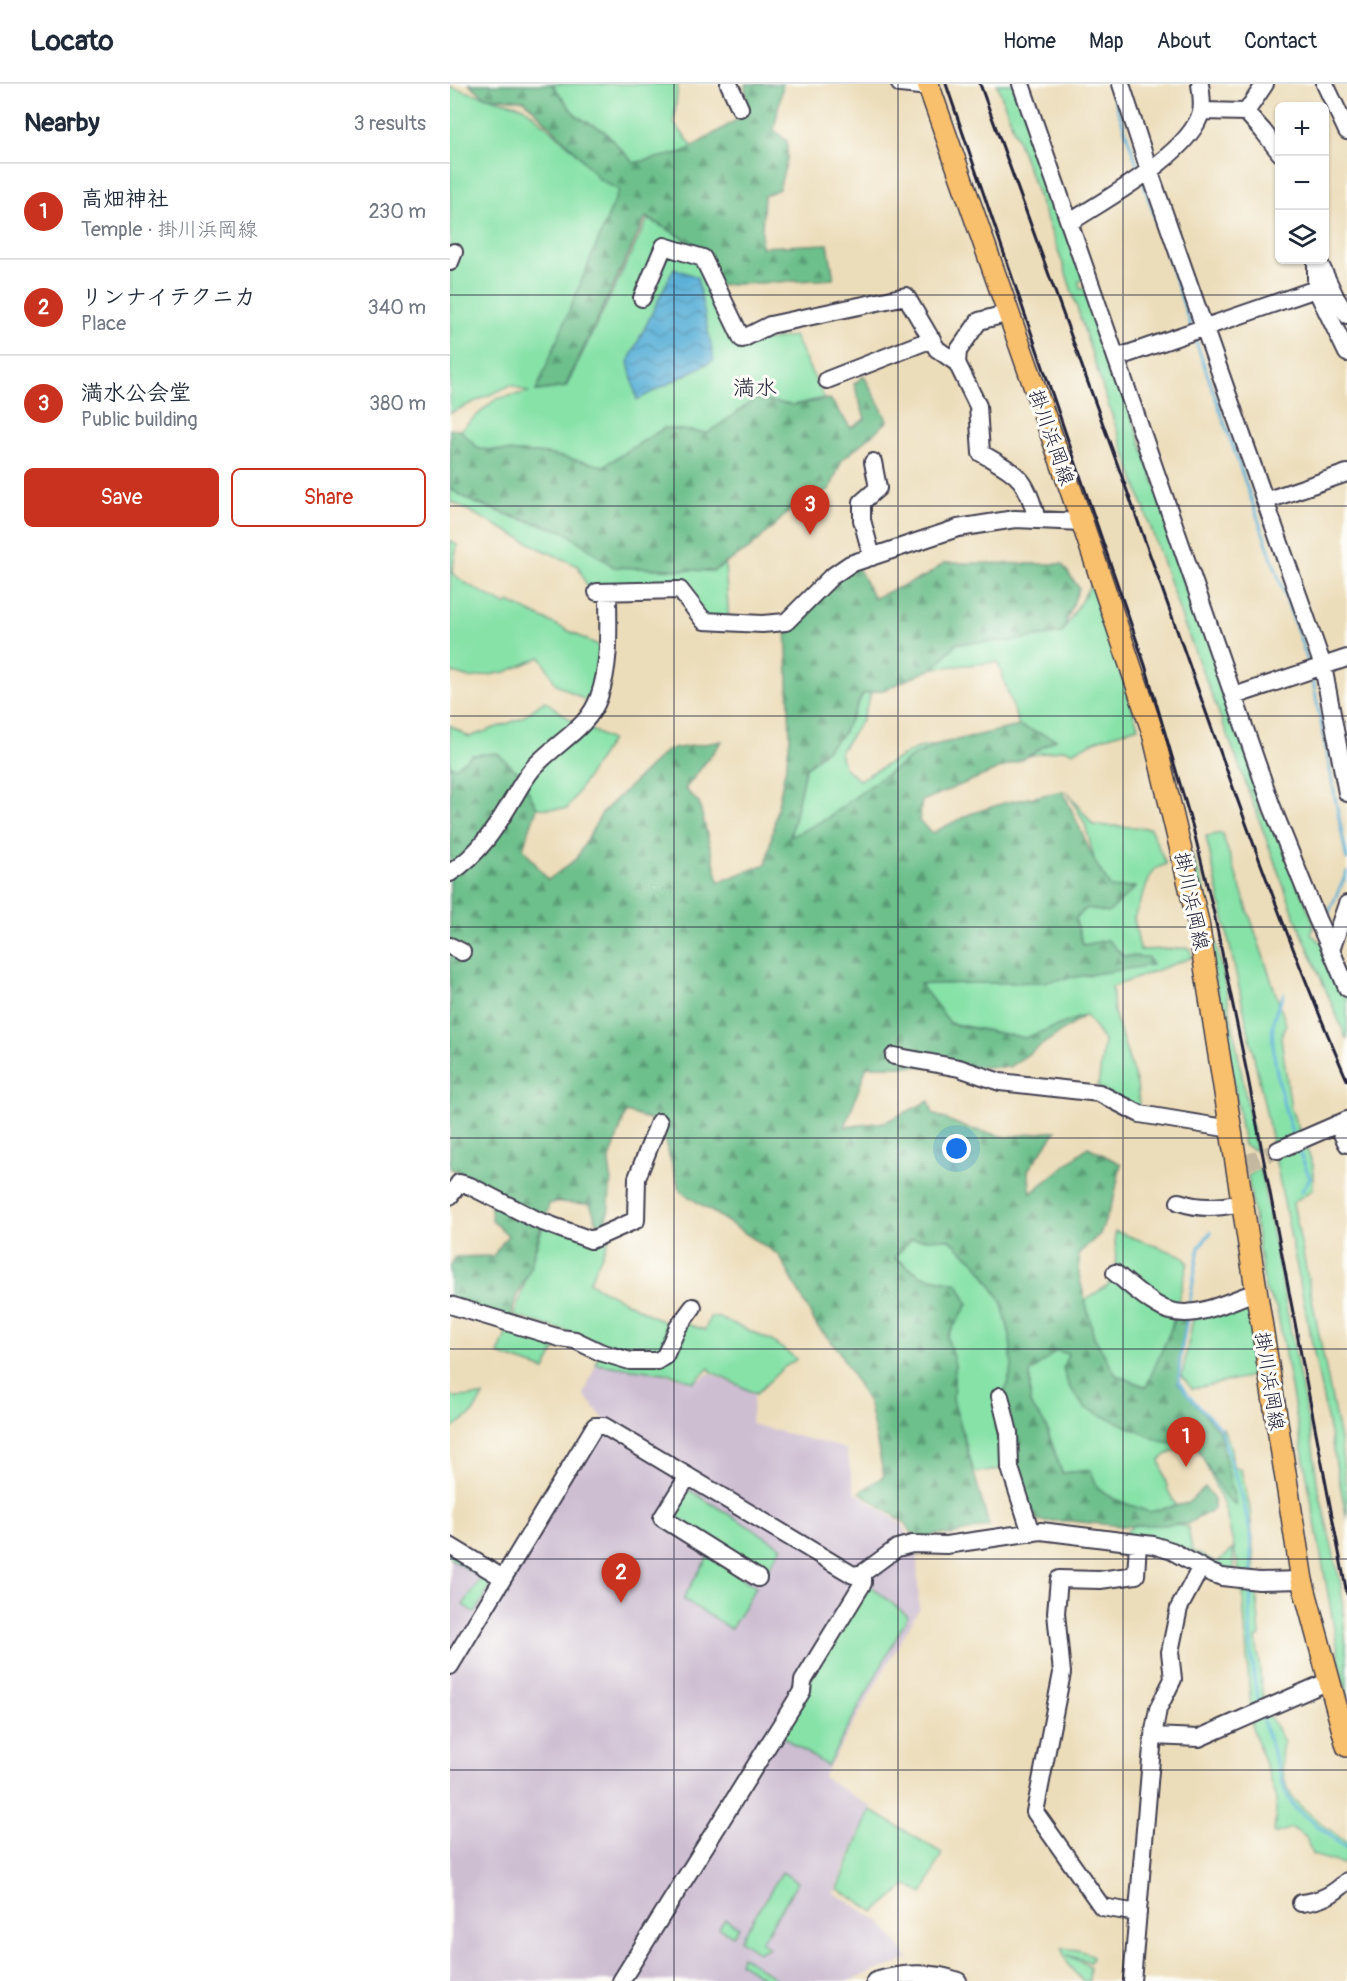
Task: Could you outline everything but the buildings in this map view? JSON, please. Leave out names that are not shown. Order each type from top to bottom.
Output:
[{"type":"main road","name":"掛川浜岡線","points":[[929,85],[1082,522],[1153,733],[1198,922],[1231,1129],[1240,1165],[1256,1292],[1302,1580],[1347,1746]]},
{"type":"street","points":[[729,84],[740,108]]},
{"type":"street","points":[[900,84],[929,85]]},
{"type":"street","points":[[1021,84],[1272,807],[1347,988]]},
{"type":"street","points":[[1121,84],[1323,666],[1347,794]]},
{"type":"street","points":[[1069,224],[1149,170],[1191,134],[1202,111],[1200,84]]},
{"type":"street","points":[[1246,112],[1265,84]]},
{"type":"street","points":[[1325,84],[1347,131]]},
{"type":"street","points":[[1202,111],[1246,112],[1275,147]]},
{"type":"street","points":[[642,298],[664,246],[703,258],[742,339],[770,325],[906,296],[938,349],[957,363],[978,406],[981,453],[1018,475],[1030,494],[1037,520]]},
{"type":"street","points":[[1317,264],[1316,289],[1347,353]]},
{"type":"street","points":[[1319,264],[1346,311]]},
{"type":"street","points":[[1116,358],[1316,289]]},
{"type":"street","points":[[957,363],[958,351],[979,321],[1009,313]]},
{"type":"street","points":[[827,380],[932,339]]},
{"type":"street","points":[[872,557],[862,520],[862,502],[878,488],[873,462]]},
{"type":"street","points":[[1265,501],[1347,472]]},
{"type":"street","points":[[450,873],[475,854],[486,841],[537,763],[591,715],[599,696],[607,660],[602,592],[680,590],[704,621],[762,624],[786,622],[831,577],[850,564],[958,528],[1015,519],[1082,522]]},
{"type":"street","points":[[1233,696],[1347,658]]},
{"type":"street","points":[[1329,945],[1347,904]]},
{"type":"street","points":[[894,1056],[959,1068],[1000,1082],[1099,1093],[1140,1114],[1231,1129]]},
{"type":"street","points":[[450,1196],[459,1183],[470,1186],[537,1220],[591,1240],[636,1220],[637,1178],[658,1122]]},
{"type":"street","points":[[1283,1149],[1342,1122],[1347,1144]]},
{"type":"street","points":[[1179,1202],[1197,1208],[1243,1203]]},
{"type":"street","points":[[1115,1273],[1158,1306],[1173,1312],[1187,1313],[1256,1292]]},
{"type":"street","points":[[450,1305],[560,1338],[575,1340],[630,1361],[657,1361],[665,1356],[678,1327],[693,1307]]},
{"type":"street","points":[[1000,1396],[1009,1433],[1010,1468],[1031,1533]]},
{"type":"street","points":[[450,1666],[595,1426],[604,1426],[853,1575],[863,1573],[897,1548],[912,1544],[946,1545],[1041,1531],[1138,1543],[1172,1551],[1222,1577],[1251,1580],[1302,1580]]},
{"type":"street","points":[[688,1476],[662,1518],[758,1578]]},
{"type":"street","points":[[1138,1543],[1136,1575],[1100,1580],[1059,1579],[1056,1613],[1062,1673],[1035,1812],[1102,1907],[1138,1913]]},
{"type":"street","points":[[450,1546],[503,1578]]},
{"type":"street","points":[[1132,1981],[1153,1736],[1158,1709],[1173,1679],[1170,1652],[1179,1608],[1201,1567]]},
{"type":"street","points":[[621,1981],[801,1691],[803,1681],[862,1583],[863,1573]]},
{"type":"street","points":[[1153,1736],[1199,1738],[1329,1681]]},
{"type":"street","points":[[1301,1904],[1319,1901],[1337,1891],[1347,1881]]},
{"type":"street","points":[[875,1981],[886,1977],[926,1974],[958,1981]]},
{"type":"shaded area","points":[[597,1361],[649,1370],[694,1382],[710,1373],[754,1393],[751,1424],[846,1449],[855,1492],[903,1525],[917,1554],[919,1609],[823,1777],[871,1807],[834,1893],[881,1922],[909,1959],[848,1981],[450,1981],[450,1553],[495,1579],[604,1419],[584,1395]]},
{"type":"green space","points":[[469,84],[552,84],[576,116],[603,130],[634,163],[684,152],[748,113],[745,84],[783,84],[774,130],[787,141],[787,160],[779,189],[764,196],[761,247],[828,244],[834,279],[719,285],[702,248],[646,217],[565,387],[536,391],[619,190],[599,179],[574,150],[524,100],[486,97]]},
{"type":"green space","points":[[552,84],[678,84],[674,123],[693,147],[681,153],[634,163],[603,130],[576,116]]},
{"type":"green space","points":[[997,84],[1015,84],[1084,279],[1079,281],[1080,289],[1087,288],[1266,803],[1259,810],[1262,815],[1270,813],[1314,924],[1311,934],[1326,947],[1347,1001],[1347,1040],[1295,917],[1184,624],[1105,395],[1064,267]]},
{"type":"green space","points":[[450,87],[524,107],[574,150],[599,179],[620,189],[537,391],[566,387],[648,219],[702,248],[708,275],[742,344],[794,336],[824,398],[793,405],[753,401],[708,433],[664,428],[604,466],[547,454],[479,449],[460,430],[496,399],[528,392],[511,385],[450,413]]},
{"type":"green space","points":[[864,376],[888,421],[842,460],[830,489],[794,507],[749,549],[713,571],[614,567],[564,531],[473,502],[450,489],[450,429],[460,430],[479,449],[547,454],[604,466],[664,428],[708,433],[756,399],[793,405],[830,399],[851,428],[865,419],[854,384]]},
{"type":"green space","points":[[450,488],[473,502],[513,517],[564,531],[614,567],[713,571],[725,564],[729,622],[704,621],[680,590],[590,593],[578,566],[450,501]]},
{"type":"green space","points":[[450,540],[457,545],[452,573],[458,578],[505,605],[509,602],[608,650],[595,706],[555,683],[541,657],[506,672],[470,678],[450,672]]},
{"type":"green space","points":[[855,562],[874,598],[926,576],[944,563],[1062,564],[1079,588],[1062,633],[1010,641],[957,643],[934,668],[883,690],[863,694],[842,735],[805,769],[790,837],[826,819],[916,754],[943,743],[1019,726],[1056,739],[1023,759],[922,801],[919,821],[932,833],[970,814],[1004,803],[1063,791],[1095,862],[1111,888],[1136,887],[1108,913],[1087,908],[1075,918],[1083,945],[1108,940],[1123,956],[1148,957],[1152,965],[1044,982],[920,984],[951,1024],[1025,1038],[1086,1015],[1009,1067],[867,1066],[845,1127],[885,1122],[929,1101],[933,1114],[967,1128],[1006,1137],[1056,1131],[1028,1170],[1031,1193],[1088,1147],[1121,1164],[1114,1198],[1100,1234],[1079,1253],[1079,1275],[1094,1337],[1116,1375],[1146,1387],[1177,1315],[1186,1316],[1178,1383],[1219,1431],[1236,1505],[1225,1497],[1196,1446],[1160,1441],[1085,1408],[1068,1385],[1063,1368],[1068,1354],[1056,1351],[1030,1373],[1030,1404],[1045,1424],[1062,1473],[1091,1470],[1097,1487],[1114,1499],[1149,1512],[1188,1503],[1205,1487],[1214,1500],[1214,1509],[1187,1524],[1123,1526],[1070,1521],[1038,1521],[1012,1490],[995,1426],[1012,1368],[1010,1335],[1001,1300],[977,1264],[949,1239],[911,1239],[894,1258],[922,1276],[958,1284],[968,1304],[947,1337],[955,1365],[953,1399],[989,1526],[952,1535],[939,1534],[916,1539],[906,1524],[860,1492],[884,1476],[869,1405],[837,1348],[817,1326],[779,1255],[680,1191],[659,1122],[626,1112],[609,1162],[611,1177],[607,1230],[600,1231],[590,1204],[556,1202],[549,1204],[545,1220],[450,1168],[450,766],[456,767],[472,755],[497,753],[518,772],[537,808],[523,848],[548,880],[576,859],[602,813],[667,750],[722,741],[685,789],[699,803],[719,882],[766,864],[790,737],[786,622]]},
{"type":"green space","points":[[1093,585],[1138,727],[1102,738],[1072,752],[1064,749],[1028,756],[1056,739],[1019,726],[998,662],[934,668],[957,643],[1010,641],[1062,633],[1090,586]]},
{"type":"green space","points":[[871,693],[862,720],[840,752],[844,767],[859,780],[915,749],[943,743],[916,754],[826,819],[790,838],[805,769],[842,735],[863,694]]},
{"type":"green space","points":[[545,701],[570,719],[611,740],[567,809],[537,808],[518,772],[450,768],[450,725],[469,737],[520,719]]},
{"type":"green space","points":[[1067,791],[1093,825],[1150,828],[1166,864],[1155,869],[1150,877],[1134,918],[1140,950],[1189,948],[1193,957],[1112,987],[1114,1012],[1137,1085],[1140,1114],[1098,1087],[1104,1041],[1086,1015],[1025,1038],[950,1023],[920,984],[1044,982],[1147,957],[1123,956],[1107,940],[1083,945],[1075,919],[1087,908],[1135,887],[1111,888],[1095,862],[1085,824]]},
{"type":"green space","points":[[1222,833],[1286,1024],[1281,1037],[1291,1109],[1313,1165],[1313,1189],[1293,1203],[1341,1445],[1347,1496],[1347,1519],[1265,1107],[1206,836]]},
{"type":"green space","points":[[1191,852],[1202,881],[1224,979],[1256,1151],[1244,1145]]},
{"type":"green space","points":[[1260,1168],[1313,1448],[1317,1482],[1341,1586],[1347,1659],[1347,1701],[1277,1309],[1265,1289],[1248,1176]]},
{"type":"green space","points":[[490,1202],[542,1223],[529,1271],[515,1299],[511,1320],[450,1300],[450,1268],[455,1257],[493,1256],[508,1235],[492,1221]]},
{"type":"green space","points":[[544,1223],[609,1239],[589,1283],[672,1326],[658,1355],[613,1353],[566,1331],[514,1316]]},
{"type":"green space","points":[[1115,1231],[1183,1256],[1188,1263],[1159,1375],[1147,1387],[1116,1375],[1094,1337],[1085,1300],[1108,1285],[1116,1274]]},
{"type":"green space","points":[[911,1239],[949,1239],[977,1264],[1001,1300],[1010,1335],[1012,1368],[1003,1397],[1006,1468],[974,1473],[953,1399],[955,1365],[947,1337],[968,1304],[958,1284],[922,1276],[894,1257]]},
{"type":"green space","points":[[1252,1299],[1262,1374],[1192,1389],[1182,1376],[1193,1319]]},
{"type":"green space","points":[[710,1317],[721,1318],[770,1340],[797,1359],[783,1368],[756,1394],[712,1372],[709,1368],[694,1382],[671,1374],[596,1364],[598,1355],[667,1360],[683,1323],[705,1330]]},
{"type":"green space","points":[[508,1329],[558,1344],[545,1370],[498,1354]]},
{"type":"green space","points":[[1056,1350],[1068,1353],[1159,1440],[1185,1446],[1160,1460],[1168,1490],[1176,1506],[1151,1513],[1116,1500],[1097,1487],[1091,1470],[1062,1473],[1046,1426],[1030,1404],[1030,1373]]},
{"type":"green space","points":[[483,1396],[472,1414],[450,1430],[450,1397]]},
{"type":"green space","points":[[1223,1428],[1231,1448],[1233,1466],[1241,1470],[1250,1509],[1260,1636],[1256,1638],[1264,1706],[1284,1741],[1281,1754],[1284,1777],[1295,1801],[1347,1843],[1347,1865],[1312,1855],[1306,1837],[1292,1828],[1274,1834],[1277,1799],[1252,1727],[1242,1584],[1225,1508],[1197,1444]]},
{"type":"green space","points":[[689,1490],[782,1547],[766,1572],[677,1517],[674,1512]]},
{"type":"green space","points":[[1170,1523],[1188,1527],[1192,1550],[1217,1563],[1233,1549],[1234,1572],[1125,1533],[1134,1525]]},
{"type":"green space","points":[[450,1549],[496,1576],[475,1613],[463,1605],[481,1578],[450,1558]]},
{"type":"green space","points":[[708,1556],[756,1587],[731,1629],[683,1599]]},
{"type":"green space","points":[[863,1580],[908,1616],[827,1766],[778,1734]]},
{"type":"green space","points":[[870,1810],[942,1853],[923,1894],[907,1885],[875,1912],[838,1889]]},
{"type":"green space","points":[[782,1872],[798,1882],[761,1942],[769,1948],[758,1952],[740,1940]]},
{"type":"green space","points":[[725,1919],[739,1927],[733,1936],[719,1928]]},
{"type":"green space","points":[[1061,1948],[1092,1955],[1090,1962],[1067,1955],[1090,1966],[1089,1981],[1083,1981],[1069,1966]]},
{"type":"green space","points":[[742,1956],[779,1981],[761,1981],[763,1977],[740,1963]]},
{"type":"water","points":[[674,268],[697,277],[714,360],[637,400],[628,362]]},
{"type":"waterway","points":[[1109,84],[1139,170]]},
{"type":"waterway","points":[[1143,182],[1191,327]]},
{"type":"waterway","points":[[1194,336],[1309,664]]},
{"type":"waterway","points":[[1312,676],[1347,860]]},
{"type":"waterway","points":[[1328,914],[1347,872]]},
{"type":"waterway","points":[[1284,994],[1274,1017],[1273,1036],[1279,1081],[1294,1137]]},
{"type":"waterway","points":[[1297,1146],[1310,1178],[1301,1192]]},
{"type":"waterway","points":[[1189,1306],[1199,1247],[1211,1232]]},
{"type":"waterway","points":[[1187,1319],[1180,1358],[1179,1382],[1188,1395],[1220,1428],[1244,1504],[1250,1532],[1252,1574]]},
{"type":"waterway","points":[[1251,1586],[1251,1646],[1259,1705]]},
{"type":"waterway","points":[[1262,1717],[1286,1793],[1294,1807],[1347,1849]]},
{"type":"tunnel","points":[[1244,1164],[1278,1150]]},
{"type":"railway","points":[[946,84],[1145,665],[1193,828],[1213,909],[1248,1078],[1347,1594]]},
{"type":"railway","points":[[980,84],[1259,860],[1347,1080]]},
{"type":"place","name":"満水公会堂","points":[[810,535]]},
{"type":"place","name":"高畑神社","points":[[1186,1467]]},
{"type":"place","name":"リンナイテクニカ","points":[[621,1603]]},
{"type":"district","name":"満水","points":[[755,387]]}]
